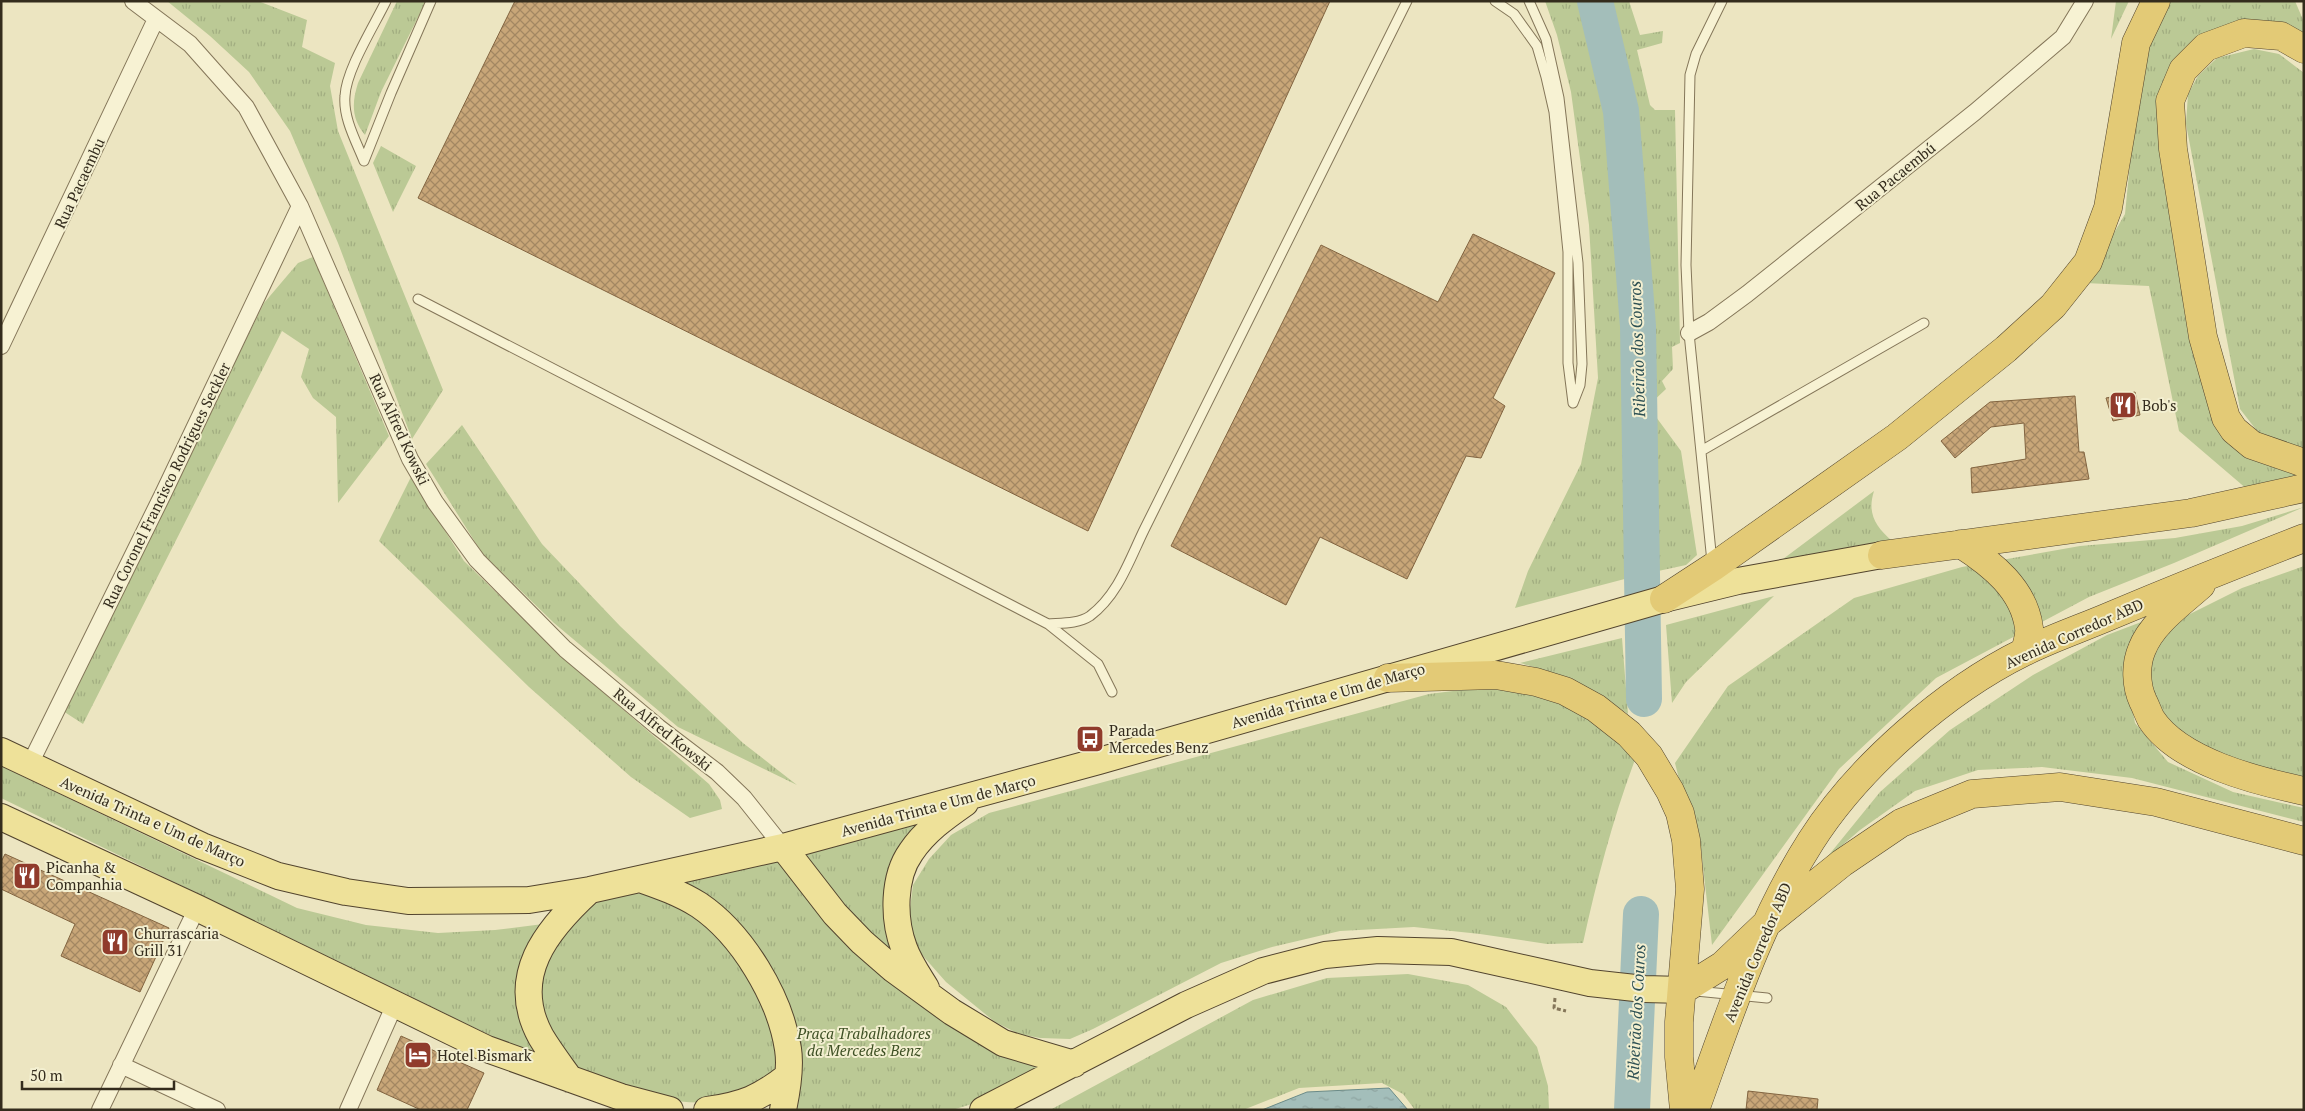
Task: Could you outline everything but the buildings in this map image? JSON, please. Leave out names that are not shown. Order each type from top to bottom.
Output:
[{"type":"highway","points":[[1659,600],[1713,567],[1905,431],[2006,349],[2053,306],[2088,262],[2108,208],[2136,43],[2156,1]]},
{"type":"highway","points":[[2304,49],[2280,36],[2244,33],[2206,48],[2183,70],[2170,101],[2173,149],[2204,337],[2226,418],[2234,430],[2252,445],[2304,463]]},
{"type":"highway","points":[[1882,555],[2191,513],[2304,488]]},
{"type":"highway","name":"Avenida Corredor ABD","points":[[1695,1110],[1737,995],[1766,924],[1787,881],[1812,840],[1870,766],[1935,708],[1973,682],[2026,651],[2216,572],[2304,538]]},
{"type":"highway","points":[[1962,544],[2001,573],[2020,600],[2030,629],[2026,651]]},
{"type":"highway","points":[[2216,572],[2156,628],[2142,648],[2137,668],[2139,691],[2152,719],[2177,745],[2216,766],[2270,783],[2304,791]]},
{"type":"highway","points":[[1388,678],[1496,675],[1536,682],[1565,691],[1596,708],[1629,734],[1649,756],[1670,791],[1680,814],[1686,840],[1690,889],[1674,990],[1679,1022],[1679,1057],[1684,1110]]},
{"type":"highway","points":[[1674,990],[1723,965],[1766,924],[1842,863],[1901,823],[1972,794],[2060,788],[2156,802],[2304,840]]},
{"type":"main road","name":"Avenida Trinta e Um de Março","points":[[1,751],[202,846],[278,876],[346,892],[408,901],[529,900],[590,890],[784,847],[978,794],[1659,600],[1738,581],[1882,555]]},
{"type":"main road","points":[[930,995],[903,947],[898,926],[897,906],[903,867],[910,853],[922,838],[937,824],[978,794]]},
{"type":"main road","points":[[2,821],[197,908],[487,1048],[632,1103],[670,1110]]},
{"type":"main road","points":[[784,847],[835,914],[862,942],[893,969],[978,1029],[1003,1043],[1074,1064]]},
{"type":"main road","points":[[640,878],[677,893],[701,906],[737,942],[765,984],[779,1012],[788,1051],[788,1076],[783,1110]]},
{"type":"main road","points":[[570,1078],[550,1051],[534,1022],[528,993],[529,980],[538,951],[549,934],[563,916],[590,890]]},
{"type":"main road","points":[[983,1110],[1186,1005],[1254,975],[1294,962],[1325,956],[1378,950],[1451,952],[1612,986],[1674,990]]},
{"type":"main road","points":[[707,1110],[755,1099],[788,1076]]},
{"type":"street","name":"Rua Alfred Kowski","points":[[133,1],[190,44],[246,107],[300,206],[410,459],[435,502],[476,560],[565,648],[658,727],[717,772],[744,798],[784,847]]},
{"type":"street","name":"Rua Pacaembú","points":[[1689,333],[1709,322],[1746,294],[1975,112],[2063,37],[2085,1]]},
{"type":"street","name":"Rua Pacaembu","points":[[1,346],[156,20]]},
{"type":"street","name":"Rua Coronel Francisco Rodrigues Seckler","points":[[30,764],[167,485],[300,206]]},
{"type":"street","points":[[100,1110],[197,908]]},
{"type":"street","points":[[348,1110],[396,1004]]},
{"type":"street","points":[[121,1065],[216,1110]]},
{"type":"lane","points":[[386,1],[347,80],[344,96],[348,121],[364,161],[431,1]]},
{"type":"lane","points":[[1048,624],[1070,622],[1089,616],[1117,588],[1407,1]]},
{"type":"lane","points":[[1495,1],[1514,14],[1536,46],[1554,112],[1568,252],[1568,363],[1573,403],[1580,385],[1582,364],[1578,263],[1559,98],[1546,39],[1529,1]]},
{"type":"lane","points":[[1713,567],[1689,333],[1686,265],[1690,75],[1696,54],[1722,1]]},
{"type":"lane","points":[[418,299],[1048,624],[1098,664],[1112,692]]},
{"type":"lane","points":[[1701,451],[1924,323]]},
{"type":"lane","points":[[1674,990],[1767,998]]},
{"type":"path","points":[[1556,995],[1554,1008],[1566,1011]]},
{"type":"green space","points":[[167,1],[258,1],[307,20],[302,47],[335,63],[330,86],[338,131],[443,390],[412,439],[338,243],[290,131],[249,72],[210,36]]},
{"type":"green space","points":[[397,1],[426,1],[381,92],[365,135],[360,129],[355,116],[356,90]]},
{"type":"green space","points":[[1545,1],[1587,1],[1614,119],[1628,333],[1636,576],[1515,608],[1528,571],[1581,464],[1598,378],[1589,225],[1571,92],[1557,35]]},
{"type":"green space","points":[[1602,1],[1629,1],[1640,35],[1663,31],[1662,43],[1637,50],[1650,105],[1655,110],[1675,110],[1680,343],[1672,347],[1673,369],[1662,381],[1666,389],[1648,406],[1681,451],[1697,555],[1686,565],[1649,573],[1643,332],[1625,113]]},
{"type":"green space","points":[[2116,1],[2129,1],[2111,39]]},
{"type":"green space","points":[[2166,1],[2295,1],[2304,22],[2304,39],[2212,32],[2189,44],[2169,68],[2158,103],[2197,351],[2268,465],[2304,478],[2248,490],[2179,431],[2149,286],[2085,283],[2125,214],[2139,71]]},
{"type":"green space","points":[[2254,49],[2279,54],[2304,73],[2304,456],[2261,436],[2240,409],[2186,124],[2188,94],[2198,76],[2217,58]]},
{"type":"green space","points":[[381,146],[416,166],[393,212],[373,163]]},
{"type":"green space","points":[[313,257],[389,436],[338,503],[336,417],[313,398],[301,377],[309,349],[282,331],[83,724],[63,711],[264,303],[298,263]]},
{"type":"green space","points":[[462,425],[542,544],[620,626],[743,743],[797,785],[678,727],[554,623],[482,553],[426,464]]},
{"type":"green space","points":[[411,477],[464,561],[559,654],[709,784],[720,800],[722,809],[690,818],[631,777],[529,687],[379,541]]},
{"type":"green space","points":[[1874,491],[1871,506],[1874,519],[1881,530],[1892,541],[1771,568]]},
{"type":"green space","points":[[2304,507],[2089,597],[1936,678],[1839,769],[1712,945],[1699,832],[1675,763],[1728,686],[1854,598],[1962,567],[2080,546],[2175,538],[2242,526]]},
{"type":"green space","points":[[2304,566],[2304,783],[2252,769],[2189,741],[2160,715],[2149,689],[2150,664],[2160,640],[2180,619],[2242,588]]},
{"type":"green space","points":[[1774,596],[1686,682],[1672,703],[1666,625]]},
{"type":"green space","points":[[2144,621],[2126,673],[2135,723],[2168,762],[2233,792],[2304,808],[2304,822],[2132,778],[2042,767],[1978,770],[1915,791],[1860,830],[1824,861],[1880,792],[1950,730],[2033,675],[2107,635]]},
{"type":"green space","points":[[1622,638],[1628,714],[1602,696],[1577,683],[1520,663]]},
{"type":"green space","name":"Praça Trabalhadores da Mercedes Benz","points":[[1493,686],[1544,693],[1591,716],[1636,757],[1606,849],[1583,943],[1547,944],[1414,927],[1340,931],[1272,947],[1221,963],[1070,1039],[1040,1038],[1019,1034],[995,1022],[946,982],[923,956],[911,937],[909,917],[913,885],[929,859],[951,835],[989,813],[1429,694]]},
{"type":"green space","points":[[1,766],[297,908],[366,925],[438,933],[495,930],[551,923],[525,970],[546,1057],[502,1041],[1,798]]},
{"type":"green space","name":"Praça Trabalhadores da Mercedes Benz","points":[[943,809],[921,832],[894,965],[795,852]]},
{"type":"green space","name":"Praça Trabalhadores da Mercedes Benz","points":[[783,854],[826,914],[1050,1068],[990,1097],[952,1110],[791,1110],[789,1008],[662,879]]},
{"type":"green space","name":"Praça Trabalhadores da Mercedes Benz","points":[[637,893],[666,899],[709,924],[757,989],[775,1043],[777,1072],[749,1088],[721,1100],[683,1102],[645,1094],[572,1066],[543,1015],[539,983],[546,958],[584,910],[602,900]]},
{"type":"green space","points":[[1408,974],[1468,985],[1506,1007],[1537,1047],[1548,1086],[1549,1110],[1415,1110],[1403,1094],[1382,1083],[1299,1088],[1243,1110],[1050,1110],[1253,1000],[1327,978]]},
{"type":"water","points":[[1389,1088],[1408,1110],[1262,1110],[1307,1092]]},
{"type":"waterway","name":"Ribeirão dos Couros","points":[[1595,1],[1621,111],[1638,326],[1644,699]]},
{"type":"waterway","name":"Ribeirão dos Couros","points":[[1632,1110],[1641,914]]},
{"type":"place","name":"Bob's","points":[[2123,405]]},
{"type":"place","name":"Parada Mercedes Benz","points":[[1090,739]]},
{"type":"place","name":"Picanha & Companhia","points":[[27,876]]},
{"type":"place","name":"Churrascaria Grill 31","points":[[115,942]]},
{"type":"place","name":"Hotel Bismark","points":[[418,1055]]}]
